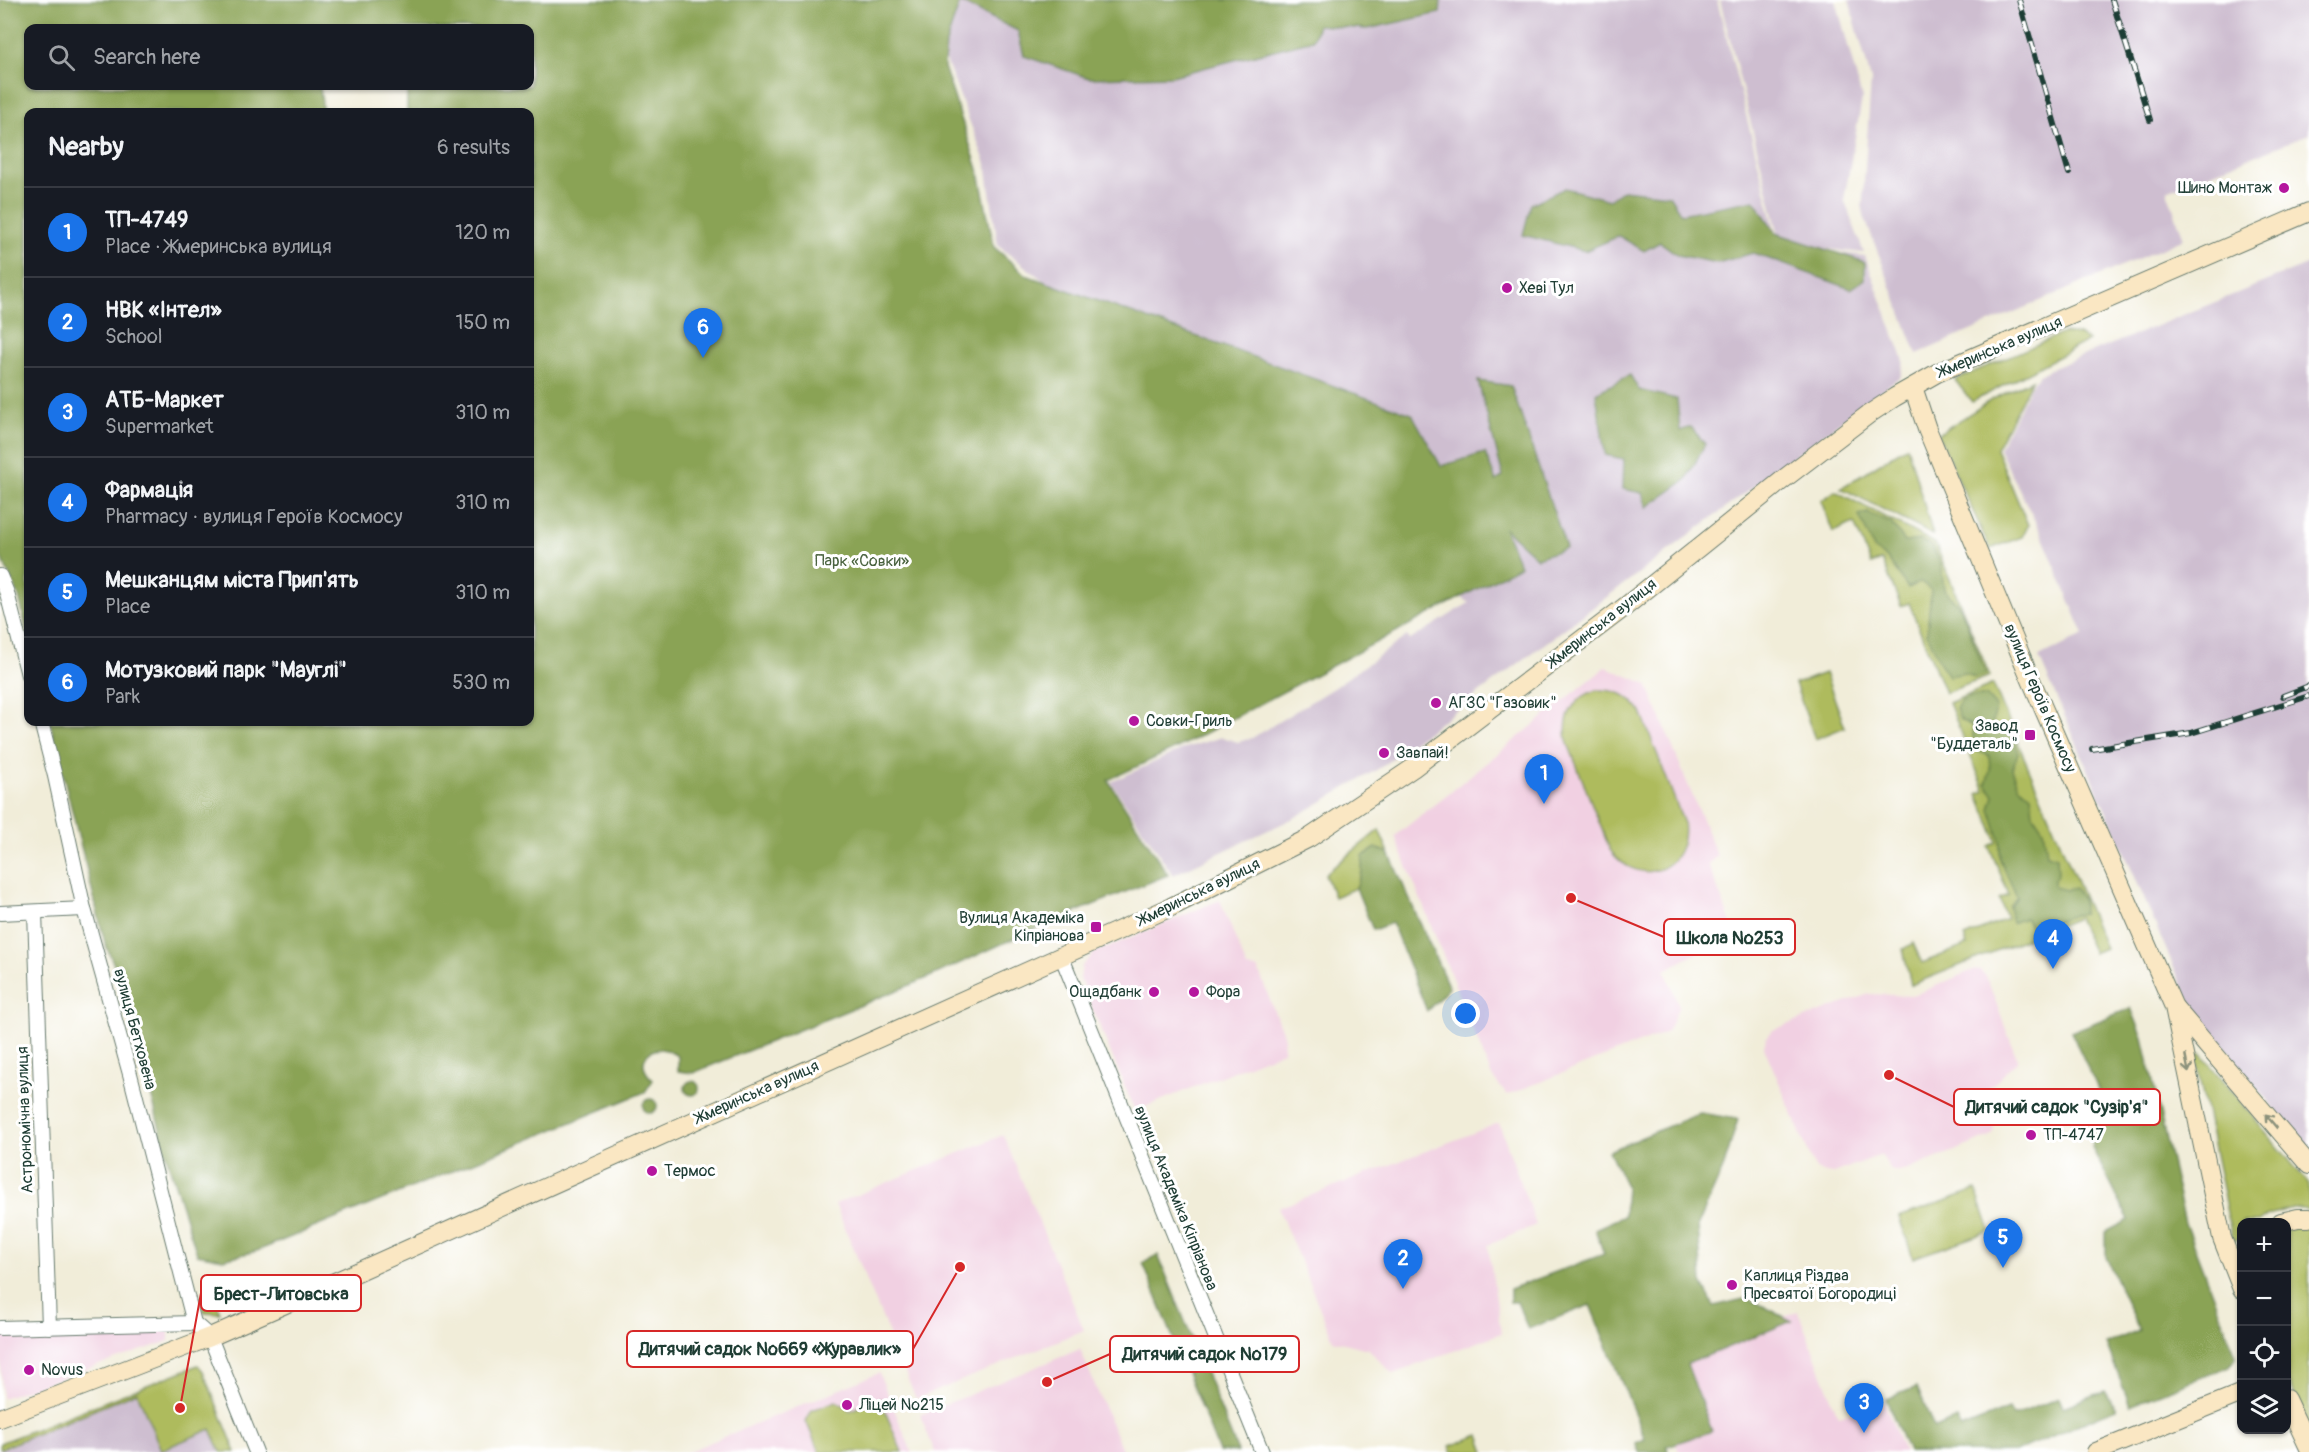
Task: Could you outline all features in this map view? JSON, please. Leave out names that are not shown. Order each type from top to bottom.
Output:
[{"type":"main road","name":"Жмеринська вулиця","points":[[0,1418],[210,1337],[590,1169],[1171,907],[1309,838],[1413,768],[1626,606],[1785,478],[1895,397],[1938,374],[2309,212]]},
{"type":"main road","name":"вулиця Героїв Космосу","points":[[1913,387],[1927,429],[2031,680],[2174,1007],[2222,1238],[2237,1278]]},
{"type":"main road","name":"вулиця Героїв Космосу","points":[[2174,1007],[2309,1165]]},
{"type":"main road","points":[[2291,1220],[2309,1218]]},
{"type":"main road","points":[[2096,1452],[2237,1395]]},
{"type":"main road","points":[[2291,1410],[2309,1448]]},
{"type":"street","points":[[0,576],[24,661]]},
{"type":"street","name":"вулиця Бетховена","points":[[42,726],[84,909],[195,1323]]},
{"type":"street","points":[[0,913],[84,909]]},
{"type":"street","name":"Астрономічна вулиця","points":[[35,912],[49,1327]]},
{"type":"street","name":"вулиця Академіка Кіпріанова","points":[[1061,955],[1262,1452]]},
{"type":"street","points":[[0,1328],[195,1323],[210,1337],[256,1452]]},
{"type":"shaded area","points":[[952,0],[1717,0],[1779,245],[1865,256],[1904,361],[1901,376],[1378,769],[1294,818],[1173,875],[1111,782],[1185,748],[1222,737],[1238,742],[1252,738],[1333,688],[1407,636],[1410,640],[1469,603],[998,246],[986,164],[940,45]]},
{"type":"shaded area","points":[[1720,0],[1836,0],[1862,99],[1844,199],[1864,253],[1781,244]]},
{"type":"shaded area","points":[[1849,0],[2309,0],[2309,134],[2167,191],[2184,239],[1917,354],[1862,211],[1871,80]]},
{"type":"shaded area","points":[[2309,264],[2309,1152],[2190,1004],[2039,657],[2084,635],[2041,533],[1999,449],[2032,383],[2039,375]]},
{"type":"shaded area","points":[[1606,667],[1647,684],[1717,856],[1708,864],[1735,933],[1665,970],[1679,1006],[1667,1032],[1507,1095],[1492,1077],[1395,836]]},
{"type":"shaded area","points":[[1220,900],[1247,968],[1258,969],[1284,1037],[1283,1051],[1135,1111],[1080,979],[1082,966],[1094,953]]},
{"type":"shaded area","points":[[1973,970],[1980,971],[1986,976],[2018,1061],[1987,1090],[1994,1126],[1993,1133],[1989,1137],[1905,1171],[1892,1171],[1881,1155],[1833,1173],[1822,1172],[1815,1168],[1764,1047],[1766,1038],[1773,1030],[1869,994],[1912,996]]},
{"type":"shaded area","points":[[1499,1123],[1536,1225],[1488,1245],[1501,1333],[1393,1374],[1368,1349],[1333,1340],[1278,1208]]},
{"type":"shaded area","points":[[1003,1135],[1084,1330],[916,1399],[835,1204]]},
{"type":"shaded area","points":[[1798,1311],[1838,1416],[1884,1402],[1904,1452],[1679,1452],[1644,1366]]},
{"type":"shaded area","points":[[169,1329],[169,1341],[2,1398],[0,1333]]},
{"type":"shaded area","points":[[1080,1349],[1123,1452],[935,1452],[920,1415]]},
{"type":"shaded area","name":"Ліцей №215","points":[[879,1373],[912,1452],[687,1452]]},
{"type":"shaded area","points":[[137,1392],[211,1429],[221,1452],[0,1452],[0,1449]]},
{"type":"green space","name":"Парк «Совки»","points":[[0,0],[1441,0],[1440,13],[1367,29],[1318,25],[1313,40],[1172,76],[1089,78],[1024,56],[1018,31],[960,2],[946,43],[944,67],[979,172],[994,247],[1026,275],[1412,414],[1441,466],[1485,453],[1496,481],[1503,476],[1478,381],[1511,386],[1566,548],[1537,558],[1504,528],[1520,566],[1185,744],[1108,780],[1168,875],[1048,923],[925,979],[693,1073],[678,1071],[678,1057],[670,1051],[654,1050],[645,1059],[644,1065],[653,1080],[645,1092],[257,1251],[223,1259],[197,1254],[169,1165],[125,992],[105,943],[51,726],[534,726],[534,108],[407,108],[407,90],[534,90],[534,24],[24,24],[24,90],[320,90],[323,108],[24,108],[24,618],[19,597],[0,555]]},
{"type":"green space","points":[[1565,188],[1609,200],[1623,190],[1669,195],[1681,214],[1754,200],[1776,233],[1865,262],[1865,279],[1851,289],[1753,253],[1717,263],[1678,255],[1660,242],[1644,251],[1619,236],[1585,251],[1523,235],[1531,204]]},
{"type":"green space","points":[[2063,333],[2079,335],[2088,341],[1972,402],[1955,380]]},
{"type":"green space","points":[[1630,375],[1639,390],[1677,399],[1680,431],[1691,427],[1705,444],[1686,480],[1647,507],[1642,493],[1623,489],[1624,459],[1605,455],[1596,393]]},
{"type":"green space","points":[[2032,380],[1996,449],[2028,525],[2022,537],[1990,549],[1938,434],[1991,400]]},
{"type":"green space","points":[[1907,446],[1933,535],[1841,488]]},
{"type":"green space","points":[[1835,491],[1935,543],[1990,676],[1945,693],[1909,603],[1901,606],[1882,560],[1871,564],[1854,523],[1833,532],[1821,501]]},
{"type":"green space","points":[[1867,513],[1891,523],[1905,542],[1920,540],[1932,546],[1941,564],[1944,589],[1961,608],[1986,674],[1975,678],[1965,673],[1949,676],[1940,663],[1927,633],[1931,590],[1921,582],[1908,588],[1886,557],[1875,550],[1859,516]]},
{"type":"green space","points":[[1825,673],[1845,727],[1815,739],[1795,684]]},
{"type":"green space","points":[[1993,684],[2105,948],[2094,953],[2078,918],[1911,985],[1903,949],[1913,943],[1922,963],[1967,945],[1964,937],[2007,919],[1999,899],[2009,895],[1989,846],[1997,842],[1978,794],[1985,791],[1949,703]]},
{"type":"green space","points":[[1596,690],[1622,694],[1641,712],[1683,821],[1683,838],[1679,852],[1671,863],[1660,869],[1648,872],[1635,869],[1622,862],[1610,850],[1567,741],[1566,724],[1571,710],[1581,698]]},
{"type":"green space","points":[[1972,696],[1986,696],[1996,707],[1992,726],[1995,731],[2003,730],[2014,738],[2018,753],[2012,769],[2019,786],[2031,795],[2033,814],[2043,829],[2047,854],[2057,857],[2058,874],[2054,880],[2054,887],[2066,890],[2075,888],[2083,900],[2083,914],[2032,929],[2025,918],[2012,923],[2009,907],[2017,897],[2000,859],[2000,841],[1990,809],[1994,796],[1986,784],[1990,771],[1989,755],[1975,751],[1972,726],[1960,719],[1956,708],[1961,701]]},
{"type":"green space","points":[[1379,830],[1389,853],[1376,848],[1363,856],[1362,872],[1356,888],[1334,897],[1325,874]]},
{"type":"green space","points":[[1376,848],[1389,853],[1449,988],[1427,1011],[1392,923],[1373,930],[1356,888],[1362,872],[1363,856]]},
{"type":"green space","points":[[2131,1008],[2143,1038],[2185,1223],[2236,1356],[2230,1366],[2130,1405],[2106,1344],[2139,1330],[2106,1257],[2106,1232],[2129,1220],[2092,1148],[2090,1126],[2111,1116],[2071,1032]]},
{"type":"green space","points":[[2201,1054],[2309,1184],[2309,1210],[2293,1208],[2264,1218],[2237,1218],[2237,1240],[2233,1242],[2195,1057]]},
{"type":"green space","points":[[689,1081],[695,1081],[699,1088],[695,1095],[689,1095],[685,1091],[685,1085]]},
{"type":"green space","points":[[647,1099],[653,1099],[657,1106],[653,1113],[647,1113],[643,1109],[643,1103]]},
{"type":"green space","points":[[1700,1113],[1738,1119],[1724,1166],[1698,1225],[1702,1282],[1714,1306],[1748,1298],[1792,1321],[1687,1364],[1712,1431],[1667,1446],[1668,1452],[1639,1452],[1635,1443],[1645,1439],[1590,1305],[1528,1329],[1517,1302],[1510,1302],[1510,1289],[1604,1254],[1595,1229],[1624,1216],[1626,1186],[1609,1151]]},
{"type":"green space","points":[[1976,1190],[1990,1231],[1913,1258],[1899,1217]]},
{"type":"green space","points":[[2309,1224],[2309,1429],[2291,1386],[2291,1226]]},
{"type":"green space","points":[[1158,1255],[1238,1452],[1219,1452],[1143,1263]]},
{"type":"green space","points":[[211,1292],[214,1293],[220,1313],[205,1312],[201,1305]]},
{"type":"green space","points":[[198,1365],[203,1371],[236,1452],[221,1452],[211,1429],[161,1450],[137,1392],[0,1449],[0,1443]]},
{"type":"green space","points":[[1917,1387],[1934,1428],[1957,1419],[1961,1428],[2009,1409],[2013,1416],[2059,1398],[2063,1407],[2105,1391],[2116,1409],[2015,1452],[1908,1452],[1886,1399]]},
{"type":"green space","points":[[880,1399],[902,1452],[819,1452],[806,1421],[812,1410],[836,1401],[847,1407],[849,1411]]},
{"type":"green space","points":[[1479,1435],[1485,1452],[1452,1452],[1450,1446]]},
{"type":"railway","points":[[2019,0],[2069,173]]},
{"type":"railway","points":[[2112,0],[2150,120]]},
{"type":"railway","points":[[2283,696],[2309,686]]},
{"type":"railway","points":[[2092,749],[2191,733],[2309,696]]},
{"type":"place","name":"Шино Монтаж","points":[[2284,188]]},
{"type":"place","name":"Хеві Тул","points":[[1507,288]]},
{"type":"place","name":"Мотузковий парк \"Мауглі\"","points":[[703,358]]},
{"type":"place","name":"АГЗС \"Газовик\"","points":[[1436,703]]},
{"type":"place","name":"Совки-Гриль","points":[[1134,721]]},
{"type":"place","name":"Завод \"Буддеталь\"","points":[[2030,735]]},
{"type":"place","name":"Завпай!","points":[[1384,753]]},
{"type":"place","name":"ТП-4749","points":[[1544,804]]},
{"type":"place","name":"Школа №253","points":[[1571,898]]},
{"type":"place","name":"Вулиця Академіка Кіпріанова","points":[[1096,927]]},
{"type":"place","name":"Фармація","points":[[2053,969]]},
{"type":"place","name":"Ощадбанк","points":[[1154,992]]},
{"type":"place","name":"Фора","points":[[1194,992]]},
{"type":"place","name":"Дитячий садок \"Сузір'я\"","points":[[1889,1075]]},
{"type":"place","name":"ТП-4747","points":[[2031,1135]]},
{"type":"place","name":"Термос","points":[[652,1171]]},
{"type":"place","name":"Дитячий садок №669 «Журавлик»","points":[[960,1267]]},
{"type":"place","name":"Мешканцям міста Прип'ять","points":[[2003,1268]]},
{"type":"place","name":"Каплиця Різдва Пресвятої Богородиці","points":[[1732,1285]]},
{"type":"place","name":"НВК «Інтел»","points":[[1403,1289]]},
{"type":"place","name":"Novus","points":[[29,1370]]},
{"type":"place","name":"Дитячий садок №179","points":[[1047,1382]]},
{"type":"place","name":"Ліцей №215","points":[[847,1405]]},
{"type":"place","name":"Брест-Литовська","points":[[180,1408]]},
{"type":"place","name":"АТБ-Маркет","points":[[1864,1433]]}]
